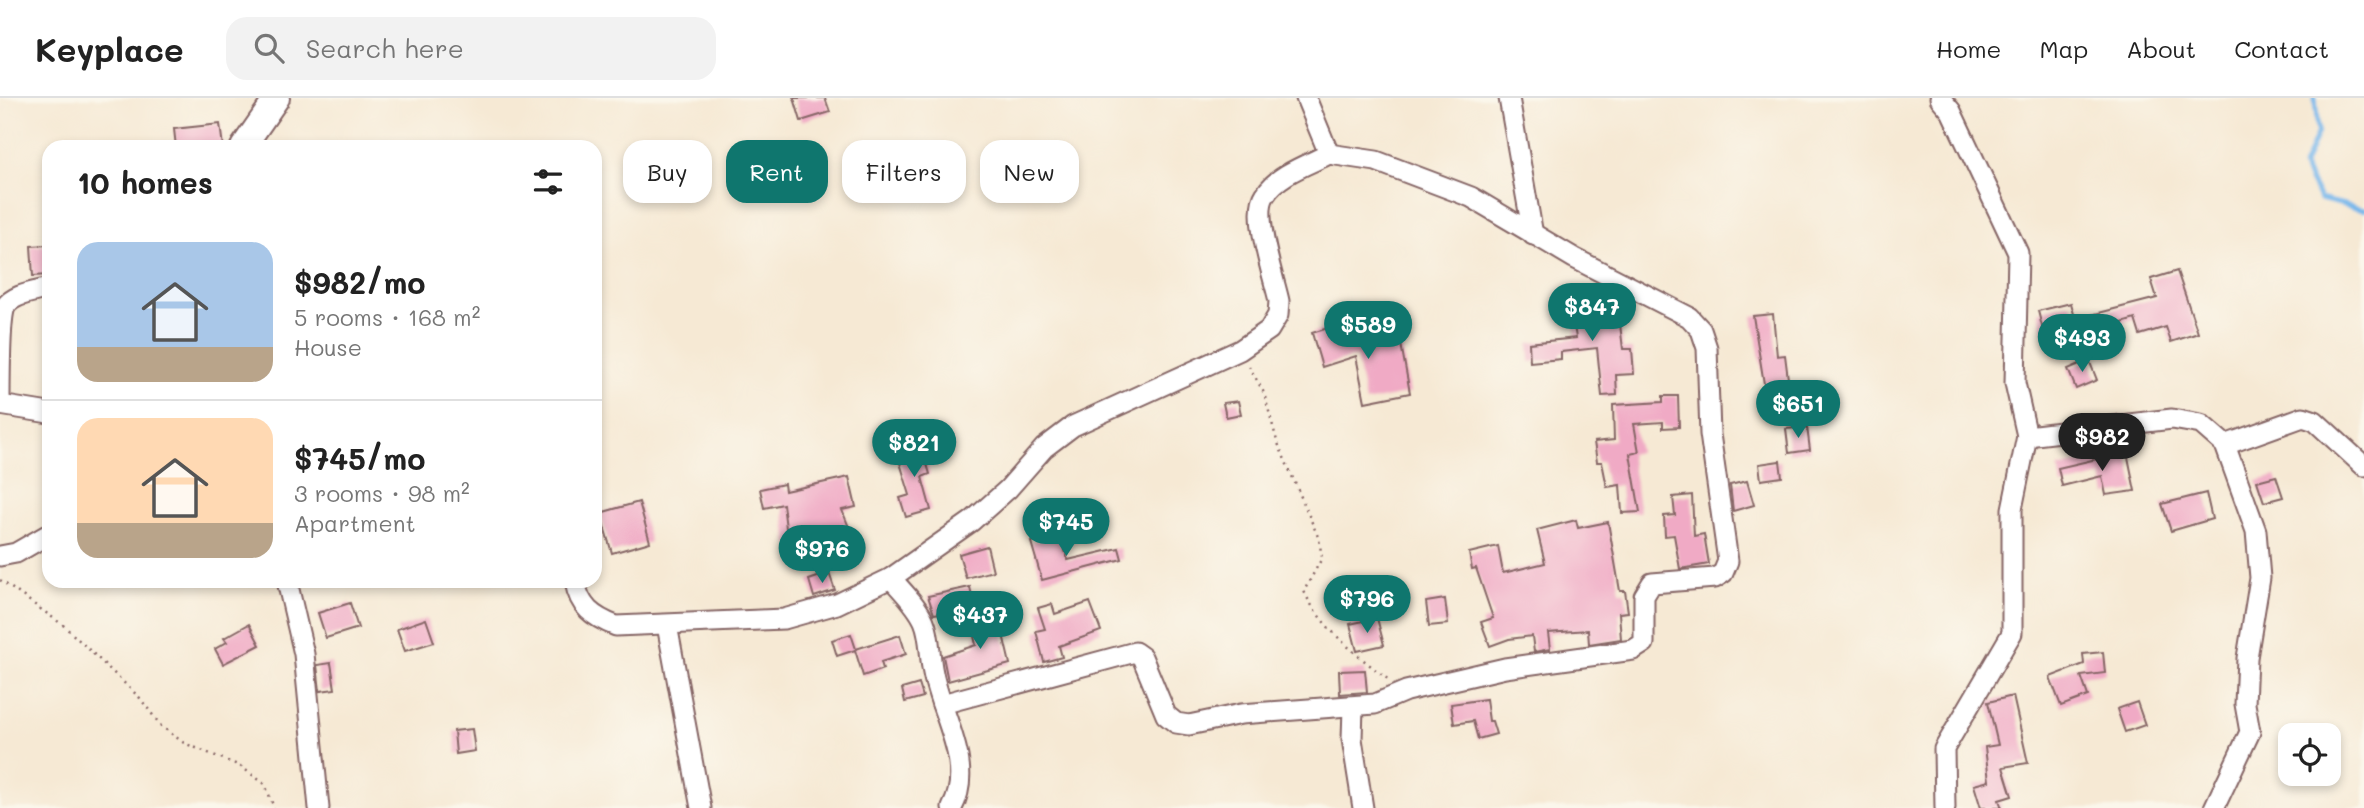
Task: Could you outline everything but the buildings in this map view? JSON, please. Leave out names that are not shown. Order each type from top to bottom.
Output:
[{"type":"street","points":[[248,140],[277,98]]},
{"type":"street","points":[[1306,98],[1329,154]]},
{"type":"street","points":[[1509,98],[1533,235]]},
{"type":"street","points":[[1940,98],[1951,111],[2018,253],[2015,383],[2027,436],[2012,509],[2011,633],[1944,749],[1945,808]]},
{"type":"street","points":[[576,588],[577,597],[593,617],[617,626],[667,625],[783,619],[838,604],[891,578],[972,521],[1007,489],[1044,448],[1073,426],[1240,350],[1269,330],[1278,315],[1279,301],[1259,213],[1263,197],[1286,175],[1329,154],[1376,161],[1471,197],[1533,235],[1689,317],[1701,330],[1707,348],[1710,434],[1726,568],[1715,578],[1651,583],[1644,596],[1644,642],[1633,650],[1505,668],[1406,691],[1375,704],[1241,714],[1189,725],[1176,723],[1166,715],[1142,657],[1135,652],[942,704]]},
{"type":"street","points":[[42,290],[18,296],[5,306],[1,322],[0,405],[42,412]]},
{"type":"street","points":[[2225,445],[2303,417],[2315,421],[2364,466]]},
{"type":"street","points":[[2027,436],[2172,419],[2201,424],[2225,445],[2256,531],[2260,578],[2247,658],[2245,704],[2250,732],[2214,808]]},
{"type":"street","points":[[0,556],[16,552],[42,538]]},
{"type":"street","points":[[891,578],[923,620],[933,674],[956,745],[960,783],[952,808]]},
{"type":"street","points":[[289,588],[304,654],[320,808]]},
{"type":"street","points":[[667,625],[701,808]]},
{"type":"street","points":[[1353,707],[1352,740],[1363,808]]},
{"type":"path","points":[[1240,350],[1264,393],[1277,441],[1319,539],[1322,558],[1304,591],[1312,608],[1349,648],[1406,691]]},
{"type":"path","points":[[0,580],[64,625],[177,737],[240,766],[265,783],[274,808]]},
{"type":"waterway","points":[[2315,98],[2318,132],[2303,167],[2320,199],[2364,210]]}]
